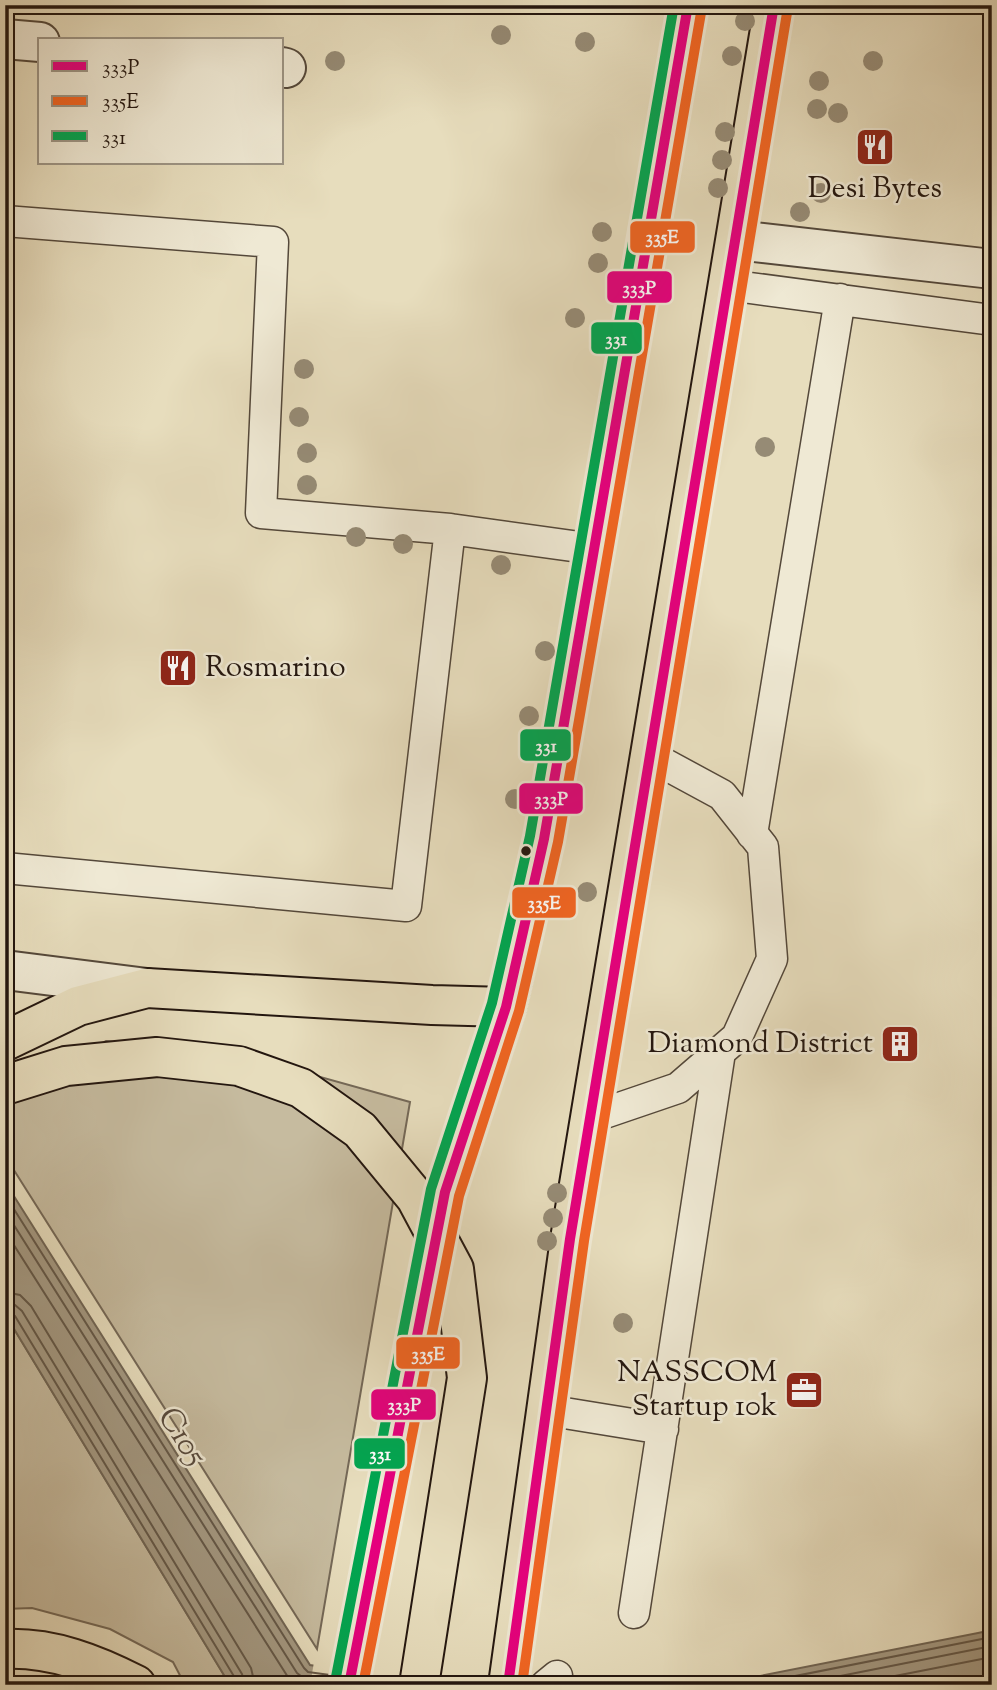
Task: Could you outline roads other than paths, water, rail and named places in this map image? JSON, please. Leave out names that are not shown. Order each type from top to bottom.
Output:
[{"type":"main road","points":[[351,1670],[445,1192],[506,1007],[544,839],[688,5]]},
{"type":"main road","points":[[508,1683],[570,1239],[774,5]]},
{"type":"main road","points":[[5,1041],[78,1006],[147,988],[506,1007]]},
{"type":"main road","points":[[5,1086],[66,1066],[157,1057],[239,1066],[300,1088],[360,1130],[415,1198],[454,1269],[467,1378],[419,1685]]},
{"type":"main road","points":[[5,1649],[29,1648],[94,1664],[136,1685]]},
{"type":"street","points":[[5,39],[38,42]]},
{"type":"street","points":[[736,240],[992,269]]},
{"type":"street","points":[[5,970],[147,988]]},
{"type":"lane","points":[[5,220],[273,242],[261,513],[450,529],[594,549]]},
{"type":"lane","points":[[728,285],[992,320]]},
{"type":"lane","points":[[752,834],[840,299]]},
{"type":"lane","points":[[5,868],[406,906],[450,529]]},
{"type":"lane","points":[[590,1118],[678,1088],[720,1052],[737,1037],[772,959],[763,846],[722,795],[650,756]]},
{"type":"lane","points":[[634,1613],[720,1052]]},
{"type":"lane","points":[[546,1410],[663,1429]]},
{"type":"water","points":[[5,1182],[310,1665],[430,1685],[230,1685],[5,1314]]},
{"type":"water","points":[[992,1630],[992,1685],[714,1685],[978,1633]]},
{"type":"place","name":"Desi Bytes","points":[[875,147]]},
{"type":"place","name":"Rosmarino","points":[[178,668]]},
{"type":"place","name":"Diamond District","points":[[900,1044]]},
{"type":"place","name":"NASSCOM Startup 10k","points":[[804,1390]]},
{"type":"water label","name":"C105","points":[[181,1437]]}]
